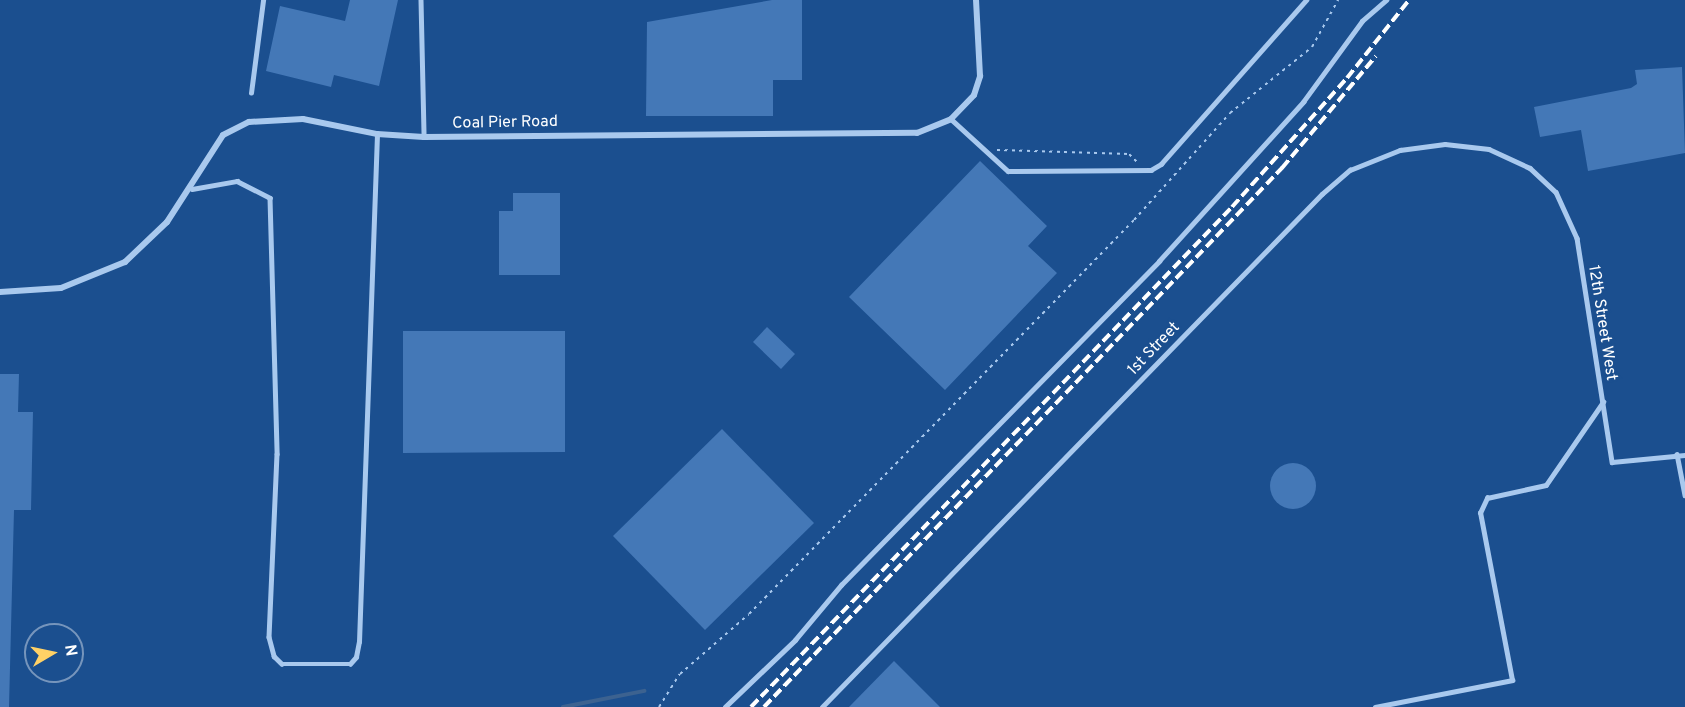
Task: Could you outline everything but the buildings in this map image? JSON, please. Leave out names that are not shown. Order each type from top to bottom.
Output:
[{"type":"street","name":"Coal Pier Road","points":[[0,292],[61,288],[125,262],[167,222],[192,189],[224,135],[249,122],[303,119],[377,134],[424,137],[917,133],[951,119],[974,95],[980,76],[976,0]]},
{"type":"lane","points":[[251,93],[263,0]]},
{"type":"lane","points":[[421,0],[424,137]]},
{"type":"lane","points":[[951,119],[1008,171],[1151,170],[1161,164],[1306,0]]},
{"type":"lane","points":[[725,707],[795,640],[841,585],[1159,261],[1303,102],[1362,21],[1386,0]]},
{"type":"lane","points":[[192,189],[237,181],[270,198],[278,454],[269,638],[274,656],[282,664],[350,664],[356,657],[359,642],[377,134]]},
{"type":"lane","name":"1st Street","points":[[822,707],[1350,170],[1400,150],[1445,144],[1489,149],[1530,168],[1556,192]]},
{"type":"lane","name":"12th Street West","points":[[1556,192],[1576,238],[1612,462],[1677,454]]},
{"type":"lane","points":[[1375,707],[1512,680],[1480,513],[1487,498],[1546,486],[1603,402]]},
{"type":"lane","points":[[1685,455],[1677,454],[1685,495]]},
{"type":"path","points":[[659,707],[680,674],[766,597],[1134,220],[1230,113],[1312,47],[1338,0]]},
{"type":"path","points":[[988,142],[996,150],[1129,154],[1139,162]]},
{"type":"waterway","points":[[563,707],[644,691]]},
{"type":"railway","points":[[751,707],[1232,207],[1347,78],[1409,0]]},
{"type":"railway","points":[[764,707],[1282,168],[1376,56]]}]
